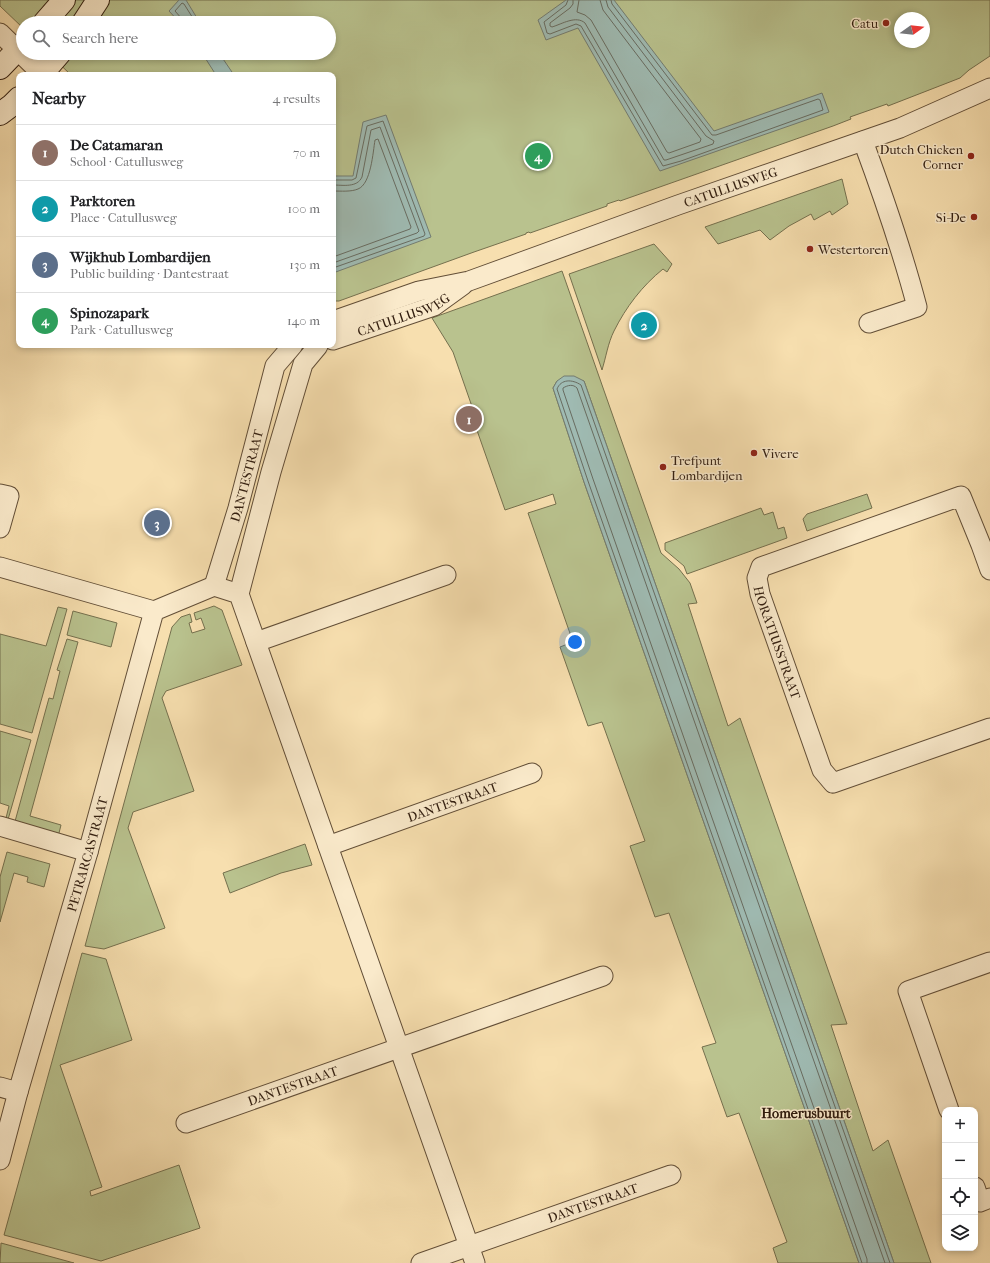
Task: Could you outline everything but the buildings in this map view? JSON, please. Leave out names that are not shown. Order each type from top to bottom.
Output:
[{"type":"street","points":[[50,16],[64,0]]},
{"type":"street","points":[[88,16],[98,0]]},
{"type":"street","points":[[0,33],[16,44]]},
{"type":"street","points":[[0,68],[16,51]]},
{"type":"street","points":[[30,60],[40,72]]},
{"type":"street","points":[[44,72],[54,60]]},
{"type":"street","name":"CATULLUSWEG","points":[[336,320],[419,291],[469,281],[678,204],[900,128],[990,88]]},
{"type":"street","points":[[0,114],[16,101]]},
{"type":"street","points":[[863,141],[908,274],[916,307],[869,323]]},
{"type":"street","name":"CATULLUSWEG","points":[[336,339],[434,306],[469,281]]},
{"type":"street","name":"DANTESTRAAT","points":[[214,586],[238,508],[275,366],[290,348]]},
{"type":"street","name":"DANTESTRAAT","points":[[239,594],[271,472],[303,364],[318,348]]},
{"type":"street","points":[[0,494],[9,496],[0,528]]},
{"type":"street","name":"HORATIUSSTRAAT","points":[[986,542],[961,496],[761,567],[757,578],[760,594],[822,770],[833,783],[990,728]]},
{"type":"street","points":[[986,542],[990,570]]},
{"type":"street","points":[[0,567],[154,611],[214,586],[239,594],[472,1255]]},
{"type":"street","points":[[256,642],[446,575]]},
{"type":"street","name":"PETRARCASTRAAT","points":[[0,1160],[18,1092],[88,852],[154,611]]},
{"type":"street","name":"DANTESTRAAT","points":[[328,846],[532,773]]},
{"type":"street","points":[[0,826],[88,852]]},
{"type":"street","points":[[948,1107],[908,992],[990,962]]},
{"type":"street","name":"DANTESTRAAT","points":[[186,1123],[603,976]]},
{"type":"street","points":[[0,1087],[18,1092]]},
{"type":"street","name":"DANTESTRAAT","points":[[421,1263],[472,1255],[671,1175]]},
{"type":"street","points":[[978,1196],[980,1202],[990,1198]]},
{"type":"green space","points":[[0,0],[990,0],[990,56],[960,78],[888,106],[887,104],[850,117],[851,119],[833,126],[620,201],[607,204],[607,206],[530,233],[526,233],[336,301],[336,72],[68,72],[55,60],[336,60],[336,16],[16,16],[16,21],[0,6]]},
{"type":"green space","points":[[842,179],[848,204],[832,215],[830,211],[814,220],[811,214],[789,226],[770,240],[760,230],[718,244],[705,227]]},
{"type":"green space","points":[[654,244],[672,264],[667,272],[663,269],[648,282],[635,297],[612,336],[602,370],[569,274]]},
{"type":"green space","points":[[562,271],[661,553],[679,569],[690,583],[697,603],[688,604],[728,726],[740,718],[847,1024],[831,1025],[873,1151],[888,1140],[931,1263],[894,1263],[584,381],[557,381],[553,388],[584,482],[859,1263],[778,1263],[773,1248],[787,1242],[739,1113],[727,1117],[702,1047],[716,1043],[669,913],[655,917],[630,846],[645,841],[602,722],[588,726],[560,647],[573,642],[528,513],[556,504],[553,494],[505,510],[473,419],[476,418],[453,352],[432,318]]},
{"type":"green space","points":[[867,494],[872,508],[807,531],[803,519],[807,514]]},
{"type":"green space","points":[[761,508],[764,515],[773,512],[778,529],[784,527],[787,538],[687,574],[684,566],[665,550],[665,543]]},
{"type":"green space","points":[[214,606],[222,610],[242,665],[166,691],[162,698],[194,791],[133,812],[128,828],[165,928],[104,949],[85,946],[172,627],[181,617],[190,614],[192,622],[189,623],[192,633],[205,629],[201,618],[196,620],[194,613]]},
{"type":"green space","points":[[58,607],[67,609],[32,733],[0,724],[0,634],[46,646]]},
{"type":"green space","points":[[73,611],[117,623],[111,647],[67,635]]},
{"type":"green space","points":[[67,639],[78,642],[30,816],[61,825],[58,837],[14,825],[49,698],[53,699],[60,671],[57,670]]},
{"type":"green space","points":[[0,731],[31,740],[7,823],[5,822],[9,806],[0,803]]},
{"type":"green space","points":[[305,844],[312,865],[281,873],[230,893],[223,873]]},
{"type":"green space","points":[[7,852],[50,864],[44,887],[27,882],[28,877],[14,873],[0,922],[0,877]]},
{"type":"green space","points":[[82,953],[106,959],[132,1040],[60,1065],[102,1187],[90,1191],[91,1196],[179,1165],[200,1228],[101,1261],[4,1235]]},
{"type":"green space","points":[[1,1243],[74,1263],[0,1263]]},
{"type":"water","points":[[179,0],[186,0],[196,16],[174,16],[169,11]]},
{"type":"water","points":[[566,0],[614,0],[714,131],[822,93],[829,112],[660,171],[578,28],[546,40],[538,20]]},
{"type":"water","points":[[206,60],[224,60],[232,72],[214,72]]},
{"type":"water","points":[[386,115],[431,237],[336,272],[336,176],[353,176],[363,122]]},
{"type":"water","points":[[564,376],[574,376],[584,381],[894,1263],[859,1263],[584,482],[553,388],[557,381]]},
{"type":"place","name":"Catu","points":[[886,23]]},
{"type":"place","name":"Spinozapark","points":[[538,156]]},
{"type":"place","name":"Dutch Chicken Corner","points":[[971,156]]},
{"type":"place","name":"Si-De","points":[[974,217]]},
{"type":"place","name":"Westertoren","points":[[810,249]]},
{"type":"place","name":"Parktoren","points":[[644,325]]},
{"type":"place","name":"De Catamaran","points":[[469,419]]},
{"type":"place","name":"Vivere","points":[[754,453]]},
{"type":"place","name":"Trefpunt Lombardijen","points":[[663,467]]},
{"type":"place","name":"Wijkhub Lombardijen","points":[[157,523]]},
{"type":"district","name":"Homerusbuurt","points":[[806,1113]]}]
